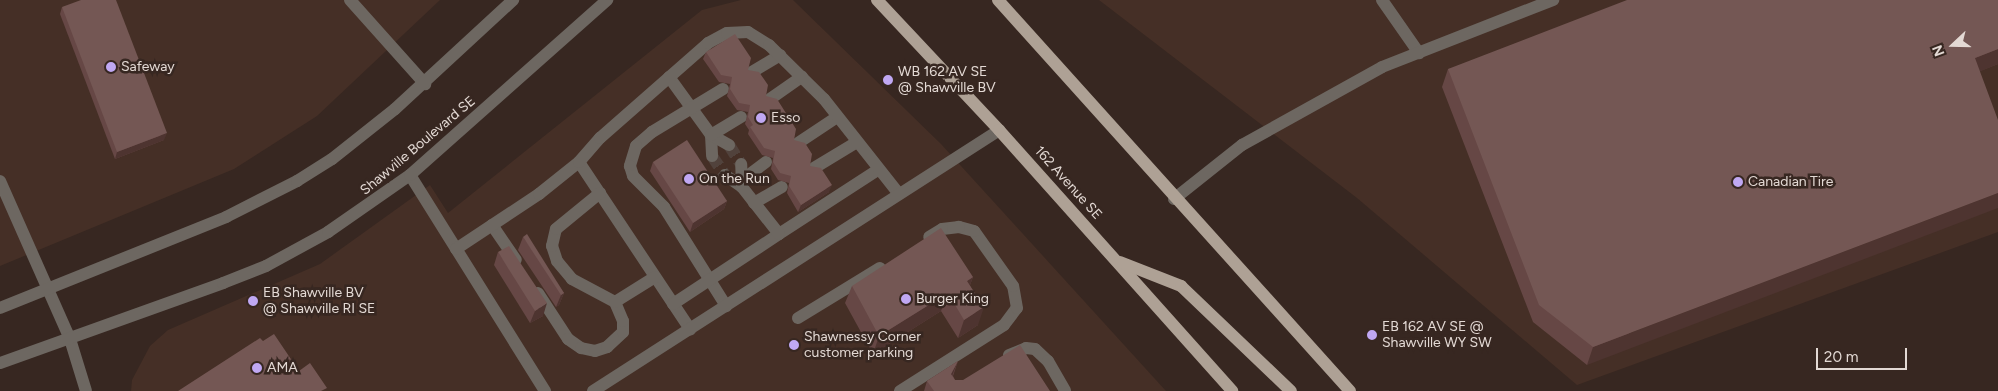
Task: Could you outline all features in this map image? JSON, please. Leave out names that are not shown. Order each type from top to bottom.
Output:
[{"type":"main road","name":"162 Avenue SE","points":[[877,0],[1118,261],[1232,391]]},
{"type":"main road","points":[[998,0],[1174,199],[1350,391]]},
{"type":"main road","points":[[1009,0],[1039,48]]},
{"type":"main road","points":[[1118,261],[1181,286],[1291,391]]},
{"type":"street","points":[[350,0],[425,84]]},
{"type":"street","points":[[0,308],[226,217],[297,181],[365,134],[425,84],[513,0]]},
{"type":"street","name":"Shawville Boulevard SE","points":[[0,363],[266,266],[328,232],[410,175],[607,0]]},
{"type":"street","points":[[1382,0],[1419,53]]},
{"type":"street","points":[[1174,199],[1242,145],[1278,122],[1382,67],[1553,0]]},
{"type":"street","points":[[456,249],[579,162],[600,138],[708,43],[727,33],[748,32],[780,55],[837,117],[898,194]]},
{"type":"street","points":[[752,72],[780,55]]},
{"type":"street","points":[[669,77],[711,135],[729,145]]},
{"type":"street","points":[[770,98],[802,77]]},
{"type":"street","points":[[723,90],[692,108],[636,146],[630,166],[633,176],[664,207],[707,281],[726,306]]},
{"type":"street","points":[[711,135],[741,117]]},
{"type":"street","points":[[798,143],[837,117]]},
{"type":"street","points":[[594,391],[999,130]]},
{"type":"street","points":[[711,135],[712,156]]},
{"type":"street","points":[[814,168],[857,142]]},
{"type":"street","points":[[579,162],[690,329]]},
{"type":"street","points":[[742,184],[766,162]]},
{"type":"street","points":[[741,164],[742,184],[754,203],[779,234]]},
{"type":"street","points":[[673,304],[878,169]]},
{"type":"street","points":[[410,175],[545,391]]},
{"type":"street","points":[[724,175],[742,184]]},
{"type":"street","points":[[0,181],[70,339],[86,391]]},
{"type":"street","points":[[754,203],[782,187]]},
{"type":"street","points":[[492,225],[568,339],[581,348],[595,351],[607,347],[622,332],[623,321],[615,302],[572,279],[557,261],[552,246],[556,229],[600,193]]},
{"type":"street","points":[[900,391],[1004,325],[1017,308],[1013,286],[974,231],[959,227],[942,229],[917,245]]},
{"type":"street","points":[[798,318],[891,261]]},
{"type":"street","points":[[615,302],[655,277]]},
{"type":"street","points":[[999,362],[1020,350],[1035,349],[1048,361],[1065,391]]},
{"type":"shaded area","points":[[0,0],[440,0],[317,116],[234,169],[0,266]]},
{"type":"shaded area","points":[[741,0],[793,0],[941,144],[1166,391],[131,391],[132,380],[150,346],[168,330],[320,264],[430,185],[448,213],[702,10]]},
{"type":"shaded area","name":"Canadian Tire","points":[[1099,0],[1998,0],[1998,232],[1577,385],[1357,198]]},
{"type":"building","points":[[81,0],[116,0],[167,133],[117,152],[62,7]]},
{"type":"building","name":"Canadian Tire","points":[[1627,0],[1998,0],[1998,49],[1975,58],[1998,120],[1998,193],[1593,347],[1539,305],[1448,69]]},
{"type":"building","points":[[735,34],[751,58],[748,70],[759,72],[768,85],[766,96],[777,99],[796,129],[794,140],[805,143],[812,154],[810,166],[821,168],[832,185],[801,205],[789,186],[791,176],[780,173],[773,162],[775,151],[764,148],[750,127],[753,125],[748,117],[750,105],[739,103],[730,89],[732,77],[721,75],[706,52]]},
{"type":"building","points":[[687,140],[727,201],[693,223],[653,162]]},
{"type":"building","name":"Burger King","points":[[941,228],[973,277],[967,281],[984,307],[964,320],[948,293],[879,336],[852,286]]},
{"type":"building","points":[[527,234],[564,293],[561,295],[523,237]]},
{"type":"building","points":[[509,246],[547,303],[535,311],[498,252]]},
{"type":"building","points":[[274,334],[299,371],[310,363],[327,388],[321,391],[178,391],[260,338],[263,341]]},
{"type":"building","points":[[1020,345],[1050,391],[934,391],[927,381],[958,361],[951,374],[955,380],[963,380]]},
{"type":"tunnel","points":[[729,145],[741,164]]},
{"type":"tunnel","points":[[712,156],[725,175]]},
{"type":"place","name":"Safeway","points":[[111,67]]},
{"type":"place","name":"WB 162 AV SE @ Shawville BV","points":[[888,80]]},
{"type":"place","name":"Esso","points":[[761,118]]},
{"type":"place","name":"On the Run","points":[[689,179]]},
{"type":"place","name":"Canadian Tire","points":[[1738,182]]},
{"type":"place","name":"Burger King","points":[[906,299]]},
{"type":"place","name":"EB Shawville BV @ Shawville RI SE","points":[[253,301]]},
{"type":"place","name":"EB 162 AV SE @ Shawville WY SW","points":[[1372,335]]},
{"type":"place","name":"Shawnessy Corner customer parking","points":[[794,345]]},
{"type":"place","name":"AMA","points":[[257,368]]}]
